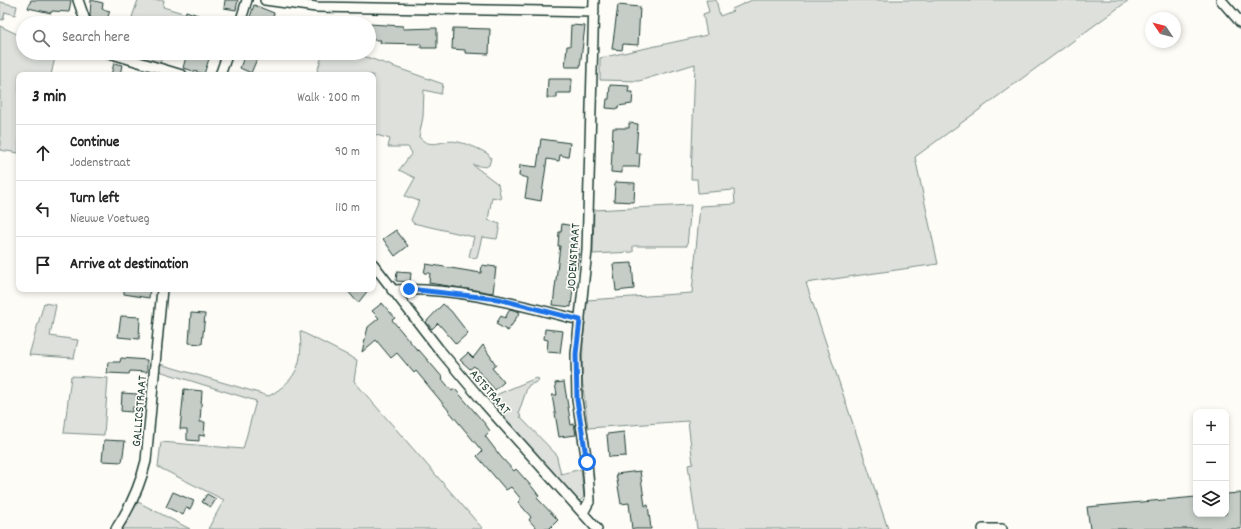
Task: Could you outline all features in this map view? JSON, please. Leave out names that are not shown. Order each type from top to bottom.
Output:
[{"type":"street","points":[[78,0],[84,16]]},
{"type":"street","points":[[242,16],[247,0]]},
{"type":"street","points":[[265,0],[316,7],[594,12]]},
{"type":"street","name":"JODENSTRAAT","points":[[582,513],[590,500],[587,462],[577,400],[576,354],[587,251],[594,0]]},
{"type":"street","points":[[1221,0],[1241,23]]},
{"type":"street","points":[[132,60],[172,72]]},
{"type":"street","points":[[221,72],[225,60]]},
{"type":"street","name":"ASTSTRAAT","points":[[376,268],[480,398],[597,529]]},
{"type":"street","points":[[392,290],[409,289],[498,299],[580,320]]},
{"type":"street","name":"GALLICSTRAAT","points":[[116,529],[134,500],[142,480],[146,461],[162,292]]},
{"type":"street","points":[[983,529],[1002,529]]},
{"type":"shaded area","points":[[138,0],[164,0],[163,7],[186,14],[185,16],[132,16]]},
{"type":"shaded area","points":[[706,0],[716,0],[720,16],[733,11],[732,9],[752,0],[1129,0],[915,157],[938,264],[806,283],[888,529],[697,529],[688,465],[693,464],[688,421],[588,428],[582,379],[583,343],[587,300],[692,293],[700,206],[735,204],[734,190],[698,193],[697,179],[691,179],[695,64],[639,81],[600,80],[600,58],[707,35],[703,14],[709,12]]},
{"type":"shaded area","points":[[0,2],[17,6],[15,15],[5,12],[3,20],[0,19]]},
{"type":"shaded area","points":[[0,26],[16,34],[16,60],[54,60],[52,72],[16,72],[16,153],[0,150]]},
{"type":"shaded area","points":[[147,60],[161,60],[160,64]]},
{"type":"shaded area","points":[[321,60],[375,60],[443,84],[441,94],[424,90],[423,117],[419,137],[428,143],[433,144],[453,141],[462,143],[488,154],[491,158],[489,165],[486,167],[473,165],[498,184],[501,199],[492,197],[488,220],[500,224],[497,239],[482,237],[477,257],[472,258],[469,256],[474,237],[413,223],[411,220],[419,201],[405,196],[415,178],[399,170],[412,153],[408,147],[388,147],[390,139],[376,135],[376,72],[317,72]]},
{"type":"shaded area","points":[[691,205],[687,246],[633,246],[633,252],[593,254],[594,210]]},
{"type":"shaded area","points":[[44,303],[56,305],[50,336],[78,340],[74,358],[29,355]]},
{"type":"shaded area","points":[[300,331],[357,360],[354,381],[483,529],[208,529],[224,500],[158,467],[161,442],[243,449],[256,401],[159,371],[160,364],[269,396],[279,390],[286,383],[296,369],[300,352]]},
{"type":"shaded area","points":[[71,376],[108,378],[104,435],[64,433]]},
{"type":"shaded area","points":[[536,378],[539,379],[537,382],[529,385],[527,388],[519,412],[521,418],[556,454],[561,474],[581,469],[584,497],[580,501],[575,498],[490,402],[498,394]]},
{"type":"shaded area","points":[[138,502],[190,529],[121,529]]},
{"type":"building","points":[[31,0],[71,0],[69,12],[52,11],[51,13],[28,8]]},
{"type":"building","points":[[91,0],[103,3],[102,9],[110,11],[108,16],[90,16]]},
{"type":"building","points":[[225,0],[238,0],[236,10],[224,8]]},
{"type":"building","points":[[254,5],[274,13],[273,16],[250,16]]},
{"type":"building","points":[[618,5],[640,7],[638,45],[623,44],[622,50],[612,49]]},
{"type":"building","points":[[186,11],[201,16],[185,16]]},
{"type":"building","points":[[376,24],[403,26],[403,29],[437,28],[437,48],[421,48],[421,44],[380,43],[381,40],[376,40]]},
{"type":"building","points":[[571,25],[585,26],[580,67],[565,67],[567,46],[570,46]]},
{"type":"building","points":[[453,28],[490,29],[489,54],[465,53],[465,50],[452,49]]},
{"type":"building","points":[[185,60],[209,60],[205,72],[197,72],[183,68]]},
{"type":"building","points":[[243,60],[257,60],[251,72],[240,68]]},
{"type":"building","points":[[114,63],[122,65],[121,72],[112,72]]},
{"type":"building","points":[[548,79],[572,79],[571,93],[557,93],[557,98],[547,98]]},
{"type":"building","points":[[610,85],[629,86],[628,92],[633,92],[632,104],[618,106],[618,109],[606,108],[607,99],[609,99]]},
{"type":"building","points":[[629,123],[638,124],[636,153],[640,153],[639,167],[622,167],[622,173],[611,172],[613,128],[629,128]]},
{"type":"building","points":[[541,139],[570,143],[568,157],[560,155],[559,161],[547,159],[541,201],[525,198],[528,178],[519,176],[520,165],[537,167]]},
{"type":"building","points":[[615,182],[635,183],[634,202],[614,201]]},
{"type":"building","points":[[562,224],[574,226],[572,248],[579,248],[571,307],[553,305],[560,246],[558,246],[559,232],[561,232]]},
{"type":"building","points":[[396,230],[408,246],[395,256],[383,239]]},
{"type":"building","points":[[632,263],[634,289],[616,291],[613,264]]},
{"type":"building","points":[[426,264],[481,273],[482,265],[496,267],[493,293],[429,283],[430,273],[424,273]]},
{"type":"building","points":[[397,272],[411,273],[410,282],[396,281]]},
{"type":"building","points":[[124,292],[150,292],[149,298],[124,294]]},
{"type":"building","points":[[349,292],[367,292],[358,303]]},
{"type":"building","points":[[382,303],[395,318],[392,320],[443,378],[442,379],[452,391],[455,389],[486,425],[490,431],[485,436],[501,457],[514,471],[516,469],[539,496],[537,498],[558,520],[549,529],[537,529],[529,520],[531,517],[518,502],[521,499],[511,487],[506,490],[477,456],[482,451],[416,371],[414,373],[397,353],[391,358],[376,340],[362,352],[368,327],[379,318],[372,311]]},
{"type":"building","points":[[443,304],[451,311],[468,333],[456,344],[438,323],[432,329],[426,322]]},
{"type":"building","points":[[510,309],[520,312],[508,331],[496,324],[501,316],[505,318]]},
{"type":"building","points":[[191,313],[205,314],[202,344],[189,343]]},
{"type":"building","points":[[121,316],[140,317],[139,339],[118,337]]},
{"type":"building","points":[[545,329],[563,331],[560,353],[547,352],[548,340],[544,339]]},
{"type":"building","points":[[483,345],[496,365],[492,368],[504,382],[495,390],[474,366],[470,369],[460,360],[468,353],[473,358]]},
{"type":"building","points":[[121,358],[147,360],[147,372],[130,371],[129,374],[107,373],[108,362],[120,362]]},
{"type":"building","points":[[564,382],[571,425],[574,424],[576,435],[559,437],[552,395],[557,395],[555,383]]},
{"type":"building","points":[[184,389],[202,391],[200,422],[205,422],[204,436],[199,435],[199,441],[187,440],[187,429],[180,429]]},
{"type":"building","points":[[122,393],[137,394],[136,398],[145,398],[144,408],[133,407],[132,412],[121,411]]},
{"type":"building","points":[[624,432],[626,456],[609,457],[607,434]]},
{"type":"building","points":[[104,440],[125,441],[122,462],[102,461]]},
{"type":"building","points":[[640,471],[645,506],[648,505],[651,529],[632,529],[629,503],[621,504],[616,474]]},
{"type":"building","points":[[173,492],[194,501],[190,509],[186,508],[183,515],[166,507]]},
{"type":"building","points":[[1241,493],[1241,529],[1090,529],[1087,507],[1193,497],[1193,517],[1229,517],[1229,494]]},
{"type":"building","points":[[207,494],[216,499],[211,507],[202,502]]},
{"type":"route","points":[[409,289],[498,299],[580,320],[576,354],[577,400],[587,462]]}]
